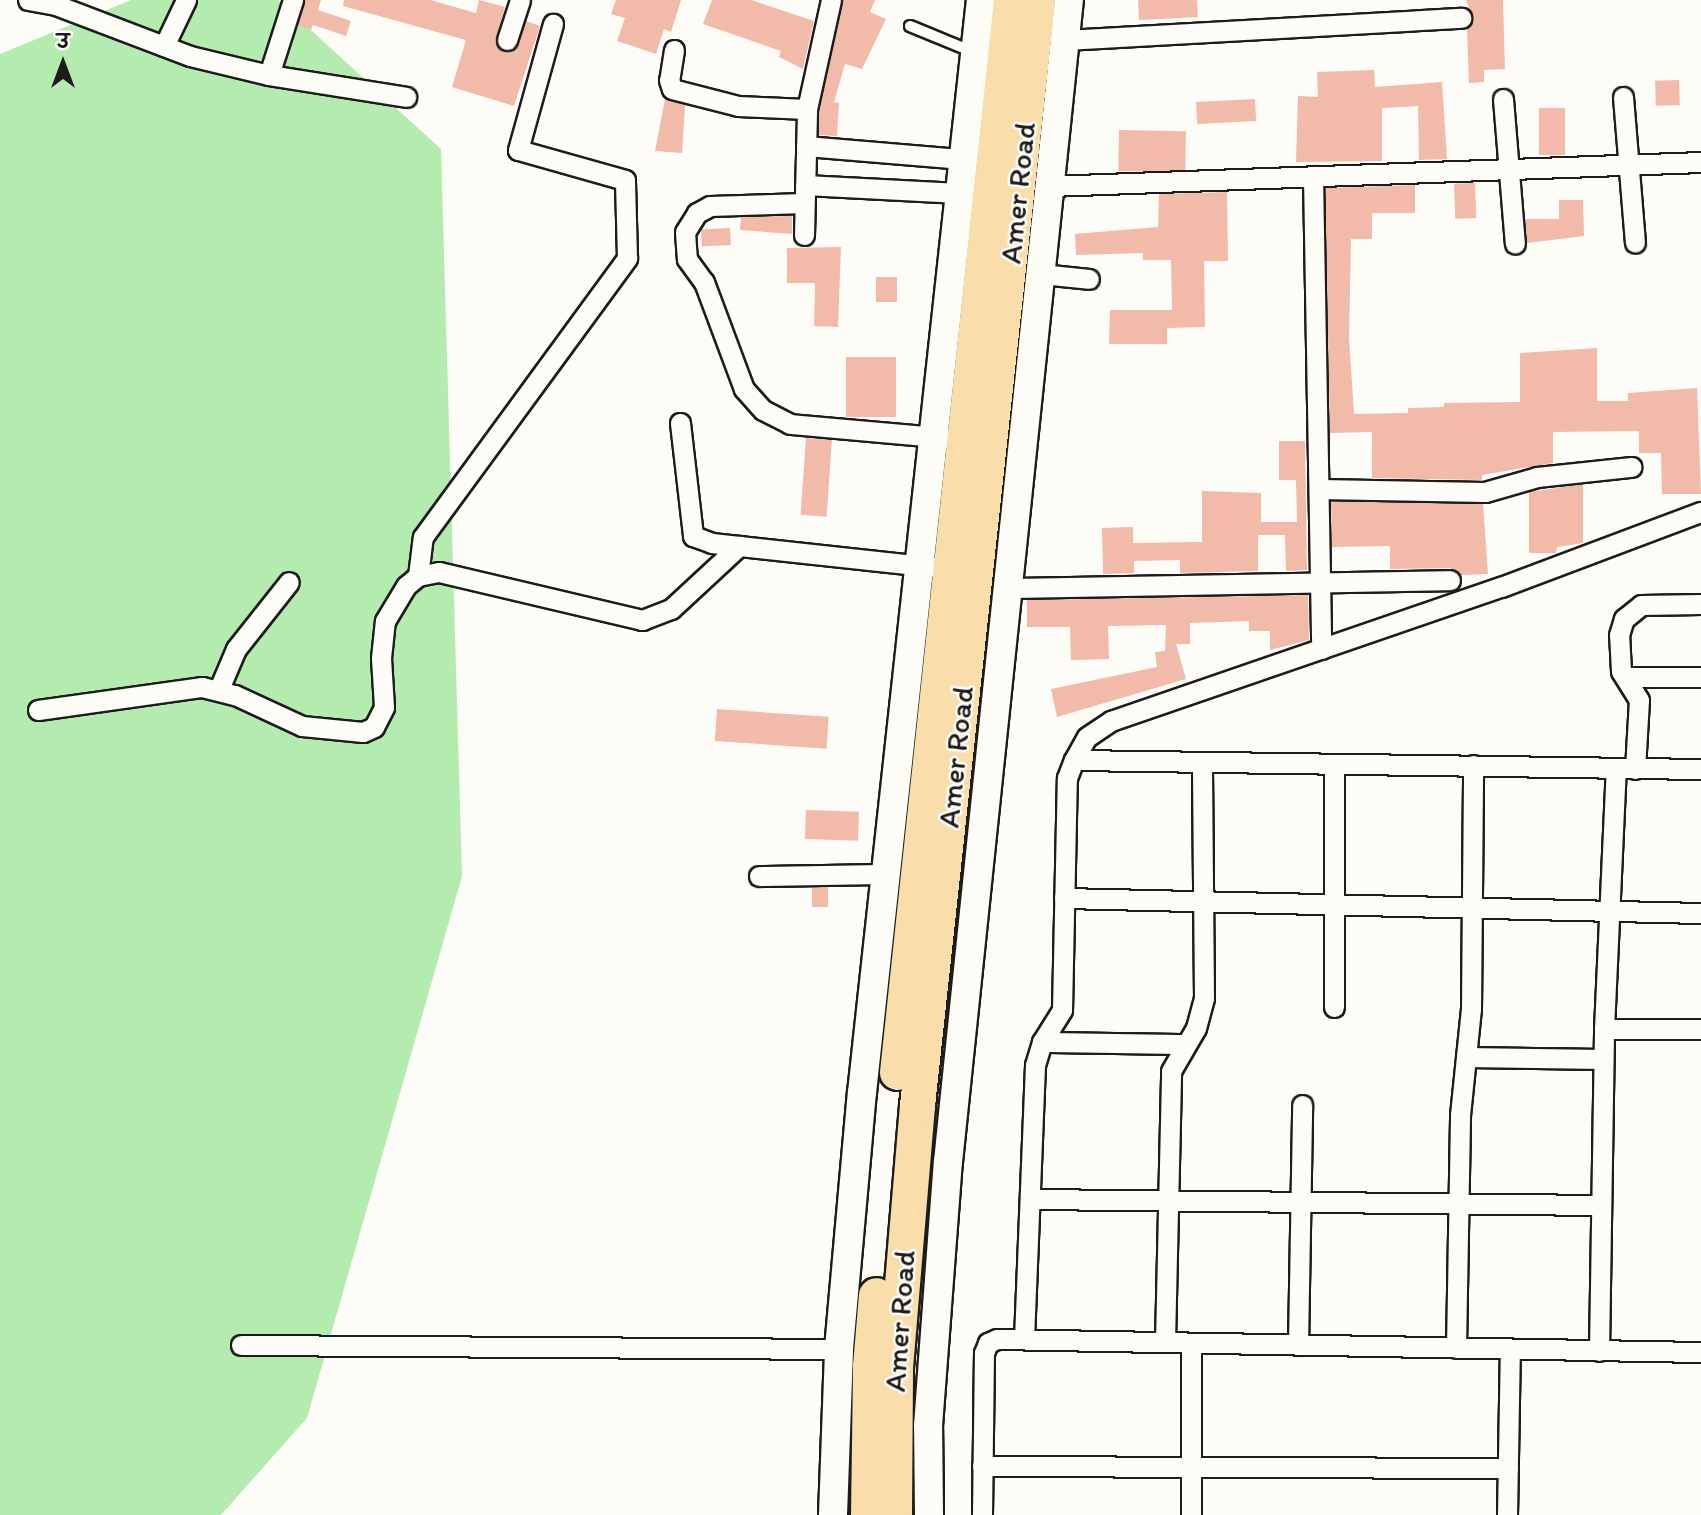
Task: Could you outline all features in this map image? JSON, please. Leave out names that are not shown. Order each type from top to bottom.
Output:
[{"type":"highway","name":"Amer Road","points":[[868,1515],[870,1366],[894,941],[949,438],[1011,0]]},
{"type":"highway","name":"Amer Road","points":[[894,1515],[895,1367],[917,1105],[1043,112],[1037,0]]},
{"type":"street","points":[[28,0],[56,5],[164,46],[269,75],[406,97]]},
{"type":"street","points":[[164,46],[186,0]]},
{"type":"street","points":[[269,75],[293,0]]},
{"type":"street","points":[[507,40],[520,0]]},
{"type":"street","points":[[804,235],[807,109],[831,0]]},
{"type":"street","points":[[959,193],[805,194],[710,206],[697,213],[685,232],[687,259],[704,282],[744,389],[763,410],[790,424],[949,438],[959,193],[980,0]]},
{"type":"street","points":[[929,1515],[928,1426],[933,1320],[1050,186],[1043,112],[1065,40],[1069,0]]},
{"type":"street","points":[[1065,40],[1461,18]]},
{"type":"street","points":[[418,576],[423,537],[627,258],[625,180],[518,150],[553,24]]},
{"type":"street","points":[[674,50],[669,80],[672,89],[738,106],[807,109]]},
{"type":"street","points":[[1623,97],[1635,243]]},
{"type":"street","points":[[1503,99],[1516,244]]},
{"type":"street","points":[[806,146],[962,159]]},
{"type":"street","points":[[1050,186],[1701,162]]},
{"type":"street","points":[[1313,176],[1321,649]]},
{"type":"street","points":[[1041,274],[1089,279]]},
{"type":"street","points":[[680,423],[693,536],[739,546],[935,567]]},
{"type":"street","points":[[1319,489],[1476,493],[1537,477],[1631,467]]},
{"type":"street","points":[[1024,1339],[1035,1065],[1042,1042],[1062,1010],[1067,778],[1087,737],[1111,721],[1321,649],[1701,512]]},
{"type":"street","points":[[38,709],[202,687],[219,689],[302,726],[351,733],[374,727],[384,707],[381,658],[385,621],[405,586],[418,576],[439,572],[642,620],[671,609],[739,546]]},
{"type":"street","points":[[1008,588],[1450,580]]},
{"type":"street","points":[[219,689],[236,649],[289,582]]},
{"type":"street","points":[[1600,1351],[1603,1059],[1610,910],[1625,768],[1639,700],[1621,671],[1619,635],[1633,609],[1701,604]]},
{"type":"street","points":[[1626,677],[1701,677]]},
{"type":"street","points":[[833,1515],[839,1349],[894,941],[886,874],[915,748]]},
{"type":"street","points":[[1074,760],[1701,769]]},
{"type":"street","points":[[1165,1342],[1171,1071],[1202,1012],[1202,762]]},
{"type":"street","points":[[1334,764],[1334,1007]]},
{"type":"street","points":[[1457,1348],[1458,1205],[1472,907],[1473,765]]},
{"type":"street","points":[[759,876],[886,874]]},
{"type":"street","points":[[1064,898],[1701,913]]},
{"type":"street","points":[[1604,1029],[1701,1029]]},
{"type":"street","points":[[1042,1042],[1186,1044]]},
{"type":"street","points":[[1466,1057],[1603,1059]]},
{"type":"street","points":[[1298,1345],[1302,1105]]},
{"type":"street","points":[[1030,1199],[1600,1205]]},
{"type":"street","points":[[982,1515],[984,1353],[988,1342],[997,1339],[1701,1352]]},
{"type":"street","points":[[1191,1342],[1191,1515]]},
{"type":"street","points":[[241,1345],[839,1349]]},
{"type":"street","points":[[1507,1515],[1510,1349]]},
{"type":"street","points":[[982,1466],[1508,1468]]},
{"type":"lane","points":[[910,26],[975,52]]},
{"type":"green space","points":[[131,0],[278,0],[441,149],[462,876],[307,1418],[221,1515],[0,1515],[0,54]]},
{"type":"building","points":[[305,0],[321,0],[318,10],[351,21],[346,36],[313,25],[311,30],[298,25]]},
{"type":"building","points":[[344,0],[430,0],[476,13],[479,0],[505,7],[495,42],[504,52],[516,49],[526,21],[540,26],[514,106],[452,87],[466,40],[343,6]]},
{"type":"building","points":[[616,0],[681,0],[671,32],[664,29],[656,54],[617,41],[625,18],[611,14]]},
{"type":"building","points":[[712,0],[751,0],[814,21],[803,69],[779,57],[781,51],[703,24]]},
{"type":"building","points":[[843,0],[875,0],[870,12],[886,19],[862,69],[845,64],[834,102],[839,103],[837,136],[819,135],[819,110]]},
{"type":"building","points":[[1138,0],[1197,0],[1198,17],[1139,20]]},
{"type":"building","points":[[1466,0],[1503,0],[1505,69],[1484,70],[1484,82],[1469,83],[1467,29],[1473,18]]},
{"type":"building","points":[[1374,70],[1375,87],[1442,82],[1447,159],[1419,160],[1418,106],[1382,108],[1382,161],[1296,162],[1298,96],[1318,97],[1317,72]]},
{"type":"building","points":[[1679,80],[1680,105],[1656,106],[1655,81]]},
{"type":"building","points":[[665,99],[685,105],[682,153],[655,151]]},
{"type":"building","points":[[1255,99],[1256,121],[1197,124],[1196,102]]},
{"type":"building","points":[[1539,108],[1565,108],[1565,155],[1539,155]]},
{"type":"building","points":[[1119,130],[1186,131],[1185,172],[1118,171]]},
{"type":"building","points":[[1475,183],[1476,218],[1455,219],[1454,184]]},
{"type":"building","points":[[1415,185],[1415,213],[1372,213],[1372,239],[1351,239],[1349,337],[1354,414],[1408,413],[1408,408],[1444,407],[1444,403],[1520,402],[1520,353],[1597,348],[1597,401],[1628,401],[1628,393],[1697,388],[1701,494],[1662,494],[1661,453],[1639,453],[1639,431],[1553,432],[1553,463],[1482,475],[1482,480],[1372,478],[1372,432],[1330,433],[1325,188]]},
{"type":"building","points":[[1227,192],[1228,261],[1204,261],[1205,327],[1167,328],[1167,344],[1109,344],[1110,310],[1172,310],[1171,260],[1143,260],[1143,253],[1076,255],[1075,234],[1158,227],[1159,194]]},
{"type":"building","points":[[1559,200],[1583,200],[1584,236],[1527,243],[1525,219],[1559,219]]},
{"type":"building","points":[[792,216],[792,234],[740,230],[741,217]]},
{"type":"building","points":[[730,228],[731,245],[702,246],[701,230]]},
{"type":"building","points":[[841,247],[838,327],[814,326],[815,283],[787,283],[787,248]]},
{"type":"building","points":[[876,277],[897,277],[897,302],[876,302]]},
{"type":"building","points":[[846,357],[896,357],[896,417],[846,417]]},
{"type":"building","points":[[806,438],[832,440],[827,517],[801,515]]},
{"type":"building","points":[[1279,441],[1305,441],[1307,570],[1286,571],[1285,535],[1258,535],[1258,571],[1180,573],[1180,560],[1134,561],[1134,573],[1103,574],[1102,528],[1133,527],[1133,543],[1202,542],[1202,491],[1261,493],[1261,522],[1297,522],[1296,480],[1279,480]]},
{"type":"building","points":[[1583,484],[1583,543],[1557,547],[1556,553],[1529,553],[1529,492]]},
{"type":"building","points":[[1331,501],[1483,504],[1488,574],[1461,575],[1450,568],[1390,569],[1390,546],[1332,547]]},
{"type":"building","points":[[1308,595],[1309,640],[1270,650],[1270,631],[1249,631],[1249,621],[1190,623],[1190,644],[1176,644],[1186,679],[1057,717],[1051,689],[1157,667],[1155,652],[1165,651],[1166,625],[1108,626],[1109,659],[1071,660],[1070,627],[1027,627],[1027,600]]},
{"type":"building","points":[[717,709],[829,717],[826,749],[715,741]]},
{"type":"building","points":[[806,810],[859,812],[858,841],[805,839]]},
{"type":"building","points":[[812,887],[828,887],[828,907],[812,907]]}]
